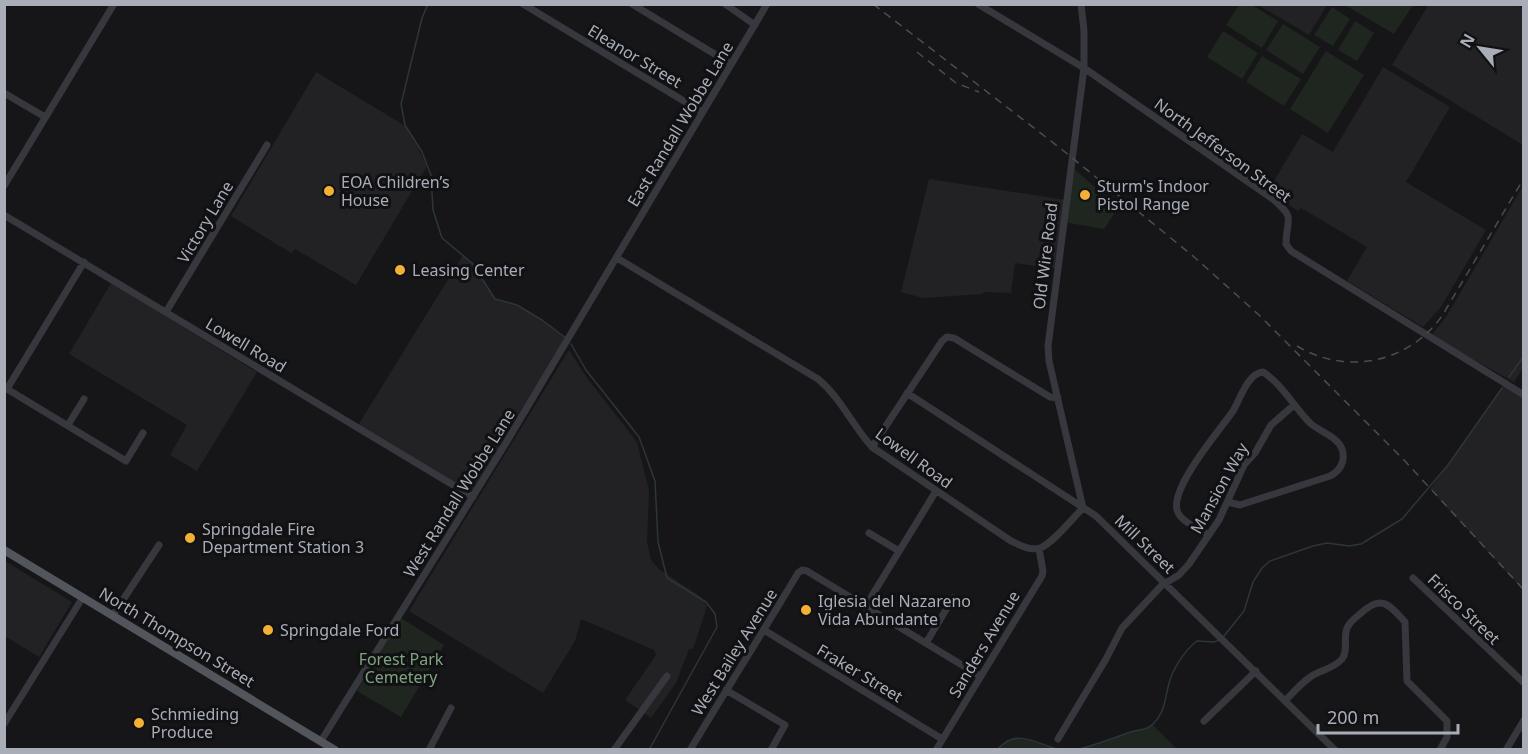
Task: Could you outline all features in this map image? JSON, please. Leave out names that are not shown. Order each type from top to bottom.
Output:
[{"type":"main road","name":"North Thompson Street","points":[[4,550],[334,750]]},
{"type":"street","points":[[4,186],[114,4]]},
{"type":"street","name":"Eleanor Street","points":[[523,4],[702,111]]},
{"type":"street","points":[[632,4],[731,64]]},
{"type":"street","points":[[725,4],[755,25]]},
{"type":"street","name":"East Randall Wobbe Lane","points":[[617,258],[767,4]]},
{"type":"street","name":"North Jefferson Street","points":[[978,4],[1084,68],[1284,208],[1289,219],[1286,244],[1291,251],[1425,336],[1524,395]]},
{"type":"street","name":"Old Wire Road","points":[[1081,4],[1084,68],[1048,346],[1083,507]]},
{"type":"street","points":[[4,93],[45,117]]},
{"type":"street","name":"Victory Lane","points":[[166,312],[267,145]]},
{"type":"street","name":"Lowell Road","points":[[4,215],[473,497]]},
{"type":"street","name":"Lowell Road","points":[[617,258],[818,379],[835,395],[872,447],[1011,541],[1031,549],[1039,549]]},
{"type":"street","name":"West Randall Wobbe Lane","points":[[321,741],[473,497],[617,258]]},
{"type":"street","points":[[84,262],[7,389],[126,460],[143,434]]},
{"type":"street","points":[[872,447],[942,341],[947,337],[954,338],[1050,397],[1058,398]]},
{"type":"street","points":[[1209,535],[1183,519],[1177,511],[1177,506],[1190,472],[1203,450],[1234,409],[1254,376],[1260,372],[1266,374],[1311,423],[1337,441],[1343,460],[1338,470],[1330,476],[1240,505],[1228,502]]},
{"type":"street","name":"Mill Street","points":[[907,393],[1096,516],[1335,750]]},
{"type":"street","points":[[68,425],[84,399]]},
{"type":"street","name":"Mansion Way","points":[[1058,739],[1122,628],[1166,583],[1185,570],[1219,520],[1244,465],[1255,453],[1271,424],[1294,405]]},
{"type":"street","points":[[936,491],[865,606],[980,676]]},
{"type":"street","points":[[1039,549],[1047,544],[1083,507]]},
{"type":"street","points":[[869,533],[899,551]]},
{"type":"street","points":[[113,615],[159,545]]},
{"type":"street","name":"Sanders Avenue","points":[[936,750],[1042,576],[1039,549]]},
{"type":"street","name":"West Bailey Avenue","points":[[690,750],[798,573],[802,570],[807,571],[865,606]]},
{"type":"street","name":"Frisco Street","points":[[1413,578],[1524,683]]},
{"type":"street","points":[[4,724],[83,597]]},
{"type":"street","points":[[926,644],[953,598]]},
{"type":"street","points":[[1285,701],[1308,678],[1331,668],[1341,659],[1346,650],[1346,632],[1350,624],[1368,606],[1382,602],[1391,607],[1405,622],[1406,677],[1409,685],[1447,721],[1447,737],[1440,750]]},
{"type":"street","name":"Fraker Street","points":[[764,630],[942,739]]},
{"type":"street","points":[[1204,721],[1256,671]]},
{"type":"street","points":[[614,750],[667,676]]},
{"type":"street","points":[[726,690],[785,725],[771,750]]},
{"type":"street","points":[[429,750],[451,708]]},
{"type":"street","points":[[1506,750],[1524,720]]},
{"type":"shaded area","points":[[1429,4],[1520,5],[1523,9],[1523,145],[1392,65]]},
{"type":"shaded area","points":[[1258,5],[1327,5],[1309,35]]},
{"type":"shaded area","points":[[1383,67],[1450,107],[1406,182],[1486,230],[1441,307],[1423,327],[1347,281],[1367,247],[1301,208],[1298,211],[1268,191],[1302,134],[1333,152]]},
{"type":"shaded area","name":"EOA Children’s House","points":[[316,72],[407,127],[427,166],[356,285],[295,249],[291,253],[231,216]]},
{"type":"shaded area","points":[[929,179],[1066,200],[1057,269],[1015,263],[1011,293],[984,292],[923,298],[901,292]]},
{"type":"shaded area","points":[[1523,186],[1523,368],[1514,382],[1431,336],[1446,317]]},
{"type":"shaded area","points":[[463,255],[472,263],[495,299],[510,302],[527,311],[555,329],[568,341],[473,497],[357,427]]},
{"type":"shaded area","points":[[111,283],[257,372],[197,471],[170,455],[187,425],[69,354]]},
{"type":"shaded area","points":[[569,350],[587,378],[637,442],[649,490],[647,541],[651,560],[659,569],[701,597],[707,606],[693,649],[689,649],[676,683],[651,718],[625,700],[656,655],[654,650],[581,619],[575,641],[543,693],[409,611]]},
{"type":"shaded area","points":[[1505,383],[1523,395],[1523,590],[1430,489]]},
{"type":"shaded area","points":[[5,561],[72,602],[39,657],[5,636]]},
{"type":"green space","points":[[1413,4],[1394,34],[1345,5]]},
{"type":"green space","points":[[1239,5],[1252,5],[1278,21],[1262,48],[1226,25]]},
{"type":"green space","points":[[1332,7],[1350,19],[1333,46],[1314,35]]},
{"type":"green space","points":[[1355,21],[1374,33],[1357,61],[1338,50]]},
{"type":"green space","points":[[1283,24],[1320,47],[1303,74],[1266,50]]},
{"type":"green space","points":[[1223,31],[1258,53],[1242,79],[1207,57]]},
{"type":"green space","points":[[1326,51],[1364,75],[1328,133],[1290,109]]},
{"type":"green space","points":[[1262,56],[1301,79],[1284,106],[1246,82]]},
{"type":"green space","name":"Sturm's Indoor Pistol Range","points":[[1070,165],[1118,208],[1104,229],[1063,222]]},
{"type":"green space","name":"Forest Park Cemetery","points":[[401,618],[444,645],[401,717],[357,691]]},
{"type":"green space","points":[[1153,725],[1177,749],[1075,749],[1148,728]]},
{"type":"green space","points":[[1015,737],[1061,749],[997,749],[1007,740]]},
{"type":"waterway","points":[[428,4],[422,18],[401,104],[405,125],[422,152],[431,175],[433,210],[442,238],[472,263],[495,299],[517,305],[566,338]]},
{"type":"waterway","points":[[571,344],[586,370],[639,437],[655,481],[658,542],[667,578],[706,602],[715,614],[717,627],[649,750]]},
{"type":"waterway","points":[[1509,377],[1524,356]]},
{"type":"waterway","points":[[1224,636],[1244,611],[1253,582],[1262,568],[1270,561],[1327,543],[1349,546],[1361,544],[1402,519],[1448,465],[1502,388]]},
{"type":"waterway","points":[[1075,750],[1151,726],[1161,713],[1172,675],[1185,653],[1197,641],[1219,640]]},
{"type":"waterway","points":[[997,750],[1012,739],[1020,738],[1061,750]]},
{"type":"railway","points":[[873,4],[1060,148],[1193,256],[1259,315],[1404,460],[1524,590]]},
{"type":"railway","points":[[917,52],[956,83],[979,92]]},
{"type":"railway","points":[[1297,346],[1336,361],[1356,362],[1375,360],[1412,345],[1442,316],[1524,178]]},
{"type":"place","name":"EOA Children’s House","points":[[329,191]]},
{"type":"place","name":"Sturm's Indoor Pistol Range","points":[[1085,195]]},
{"type":"place","name":"Leasing Center","points":[[400,270]]},
{"type":"place","name":"Springdale Fire Department Station 3","points":[[190,538]]},
{"type":"place","name":"Iglesia del Nazareno Vida Abundante","points":[[806,610]]},
{"type":"place","name":"Springdale Ford","points":[[268,630]]},
{"type":"place","name":"Schmieding Produce","points":[[139,723]]}]
